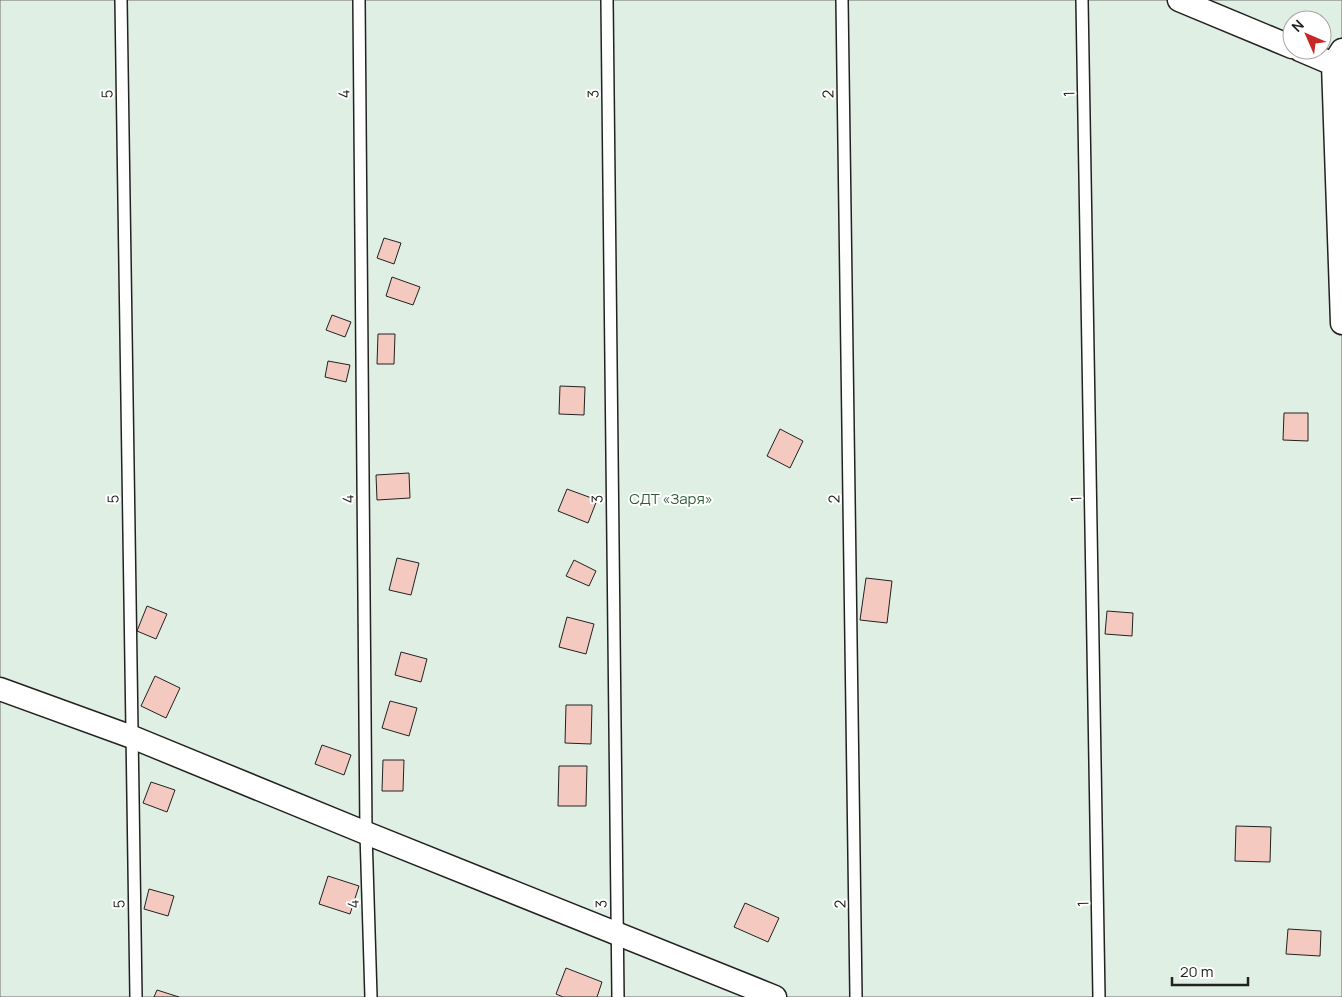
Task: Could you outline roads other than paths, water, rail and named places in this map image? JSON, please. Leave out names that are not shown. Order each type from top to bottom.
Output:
[{"type":"street","points":[[1179,0],[1282,42]]},
{"type":"street","points":[[1338,56],[1342,323]]},
{"type":"street","points":[[0,689],[132,737],[366,834],[775,997]]},
{"type":"lane","name":"5","points":[[120,0],[136,997]]},
{"type":"lane","name":"4","points":[[358,0],[366,834],[370,997]]},
{"type":"lane","name":"3","points":[[608,0],[618,997]]},
{"type":"lane","name":"2","points":[[842,0],[856,997]]},
{"type":"lane","name":"1","points":[[1082,0],[1099,997]]},
{"type":"park label","name":"СДТ «Заря»","points":[[671,498]]}]
